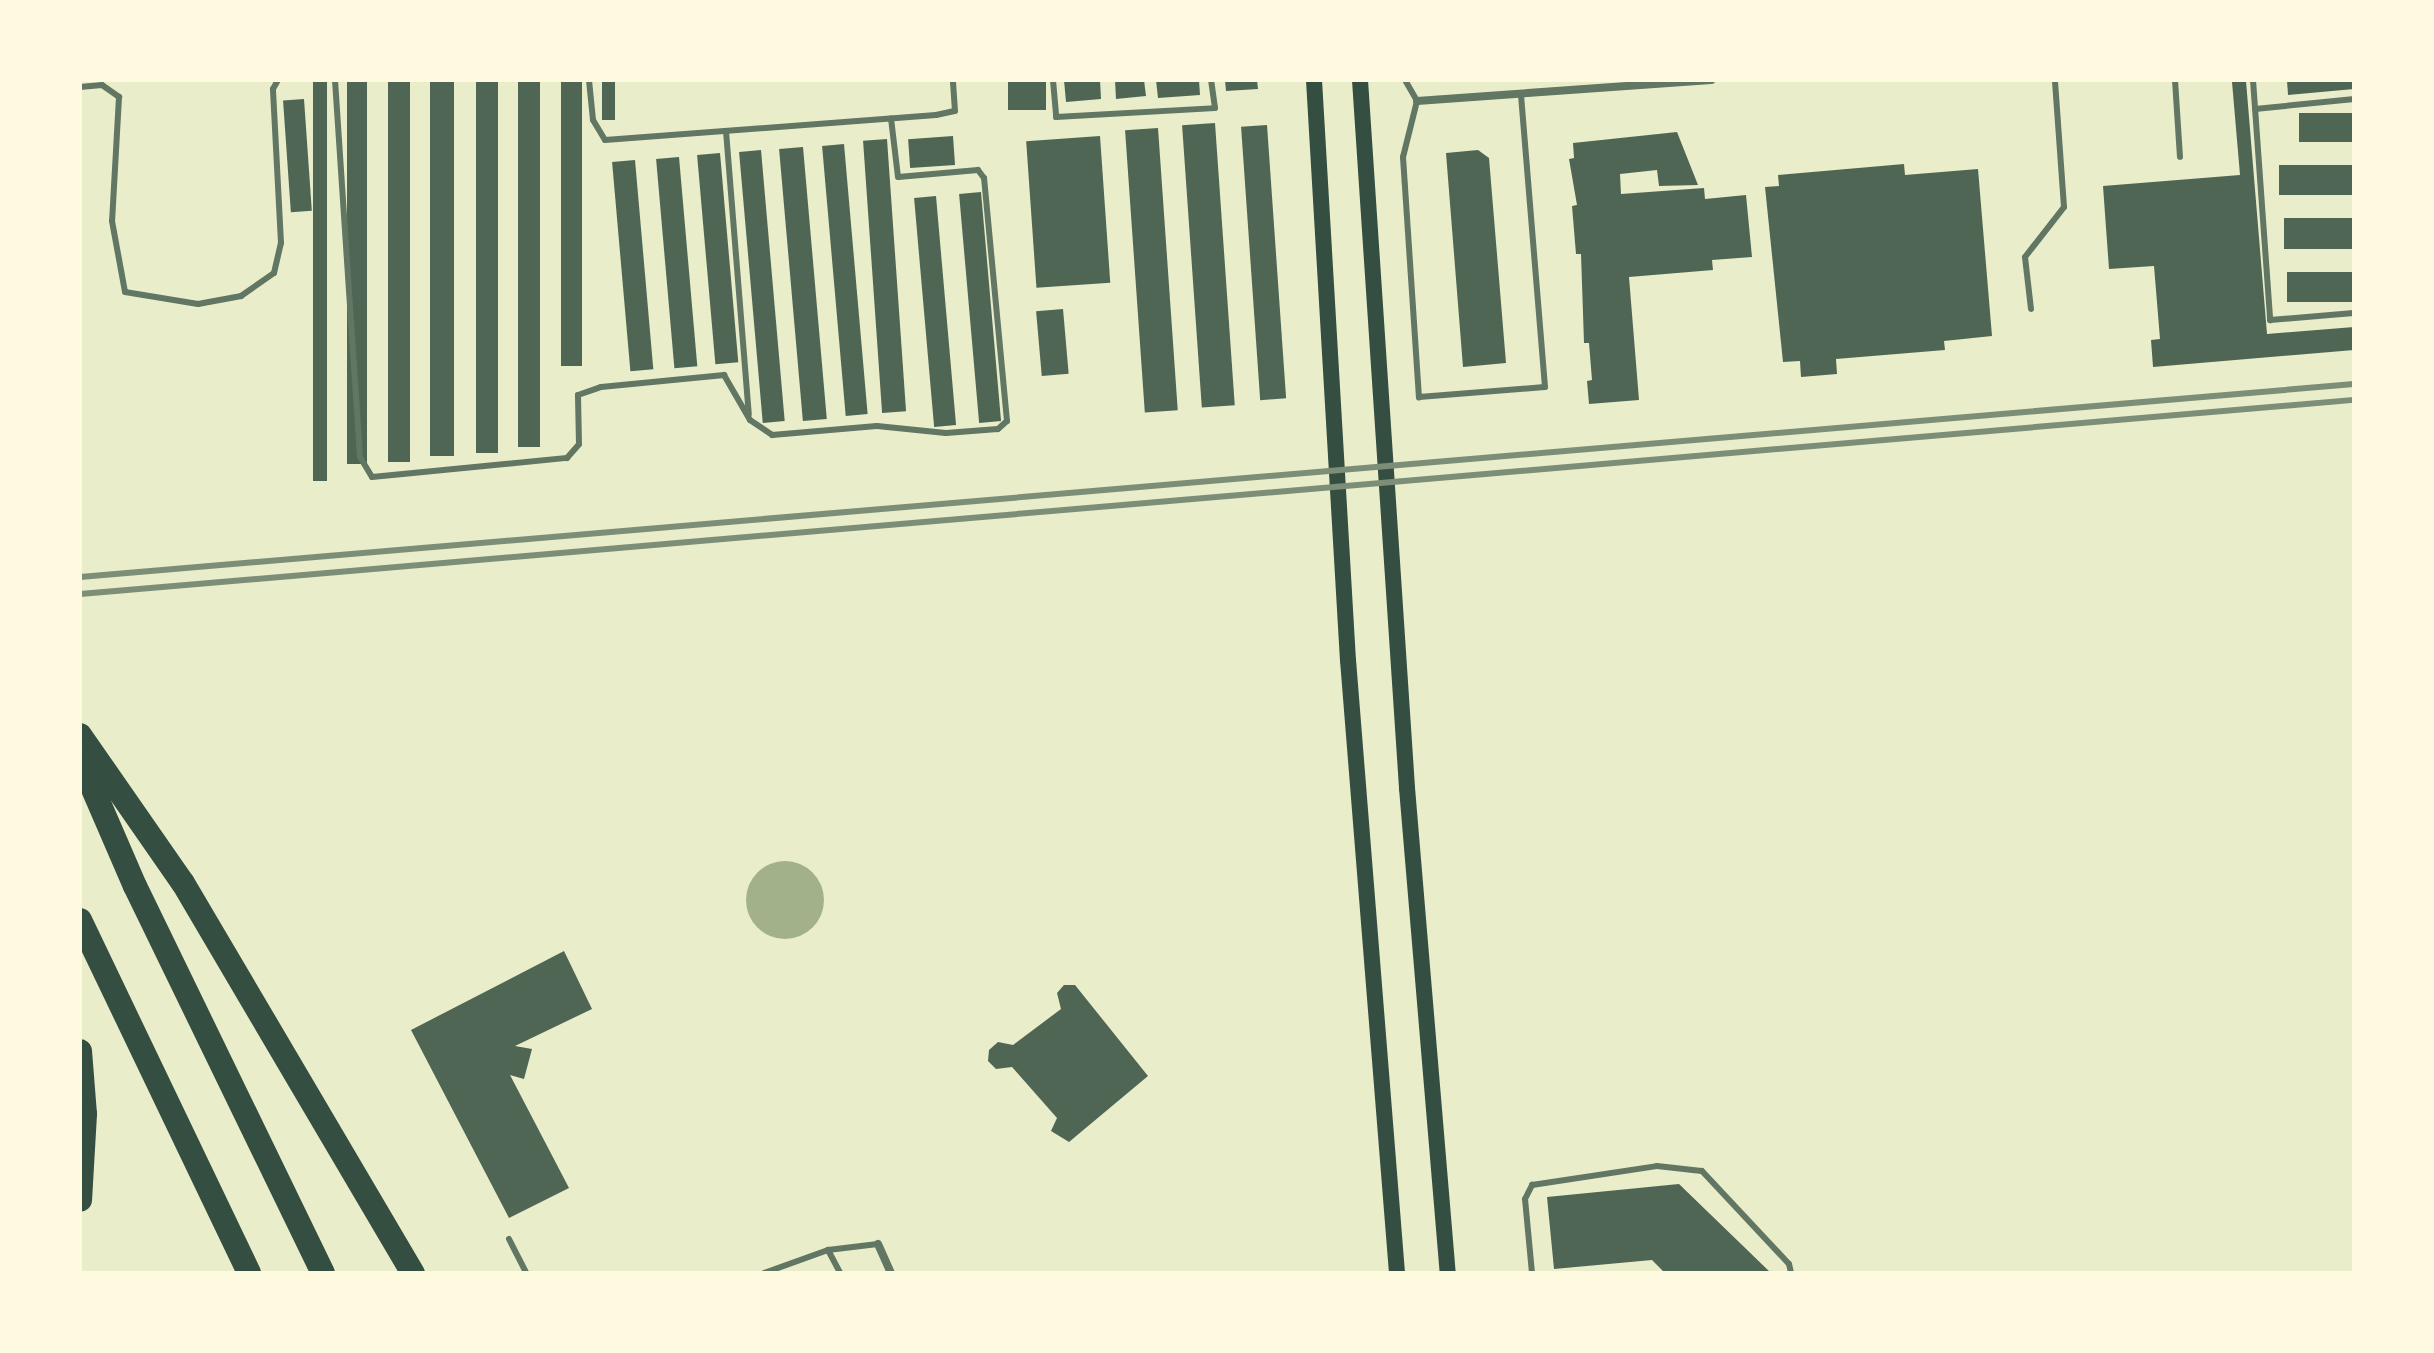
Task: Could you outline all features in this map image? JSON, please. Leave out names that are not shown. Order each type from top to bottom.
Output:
[{"type":"highway","points":[[80,735],[183,883],[413,1273]]},
{"type":"highway","points":[[80,759],[135,886],[323,1273]]},
{"type":"highway","points":[[80,920],[249,1273]]},
{"type":"highway","points":[[80,1051],[85,1114],[80,1200]]},
{"type":"main road","points":[[1314,80],[1348,660],[1397,1273]]},
{"type":"main road","points":[[1360,80],[1432,1110],[1448,1273]]},
{"type":"street","points":[[1417,101],[1521,96],[1711,80]]},
{"type":"street","points":[[878,1244],[891,1273]]},
{"type":"lane","points":[[80,87],[102,85],[119,97],[112,221],[125,292],[198,304],[241,296],[274,273],[281,243],[273,89],[278,80]]},
{"type":"lane","points":[[335,80],[360,457],[372,477],[567,458],[579,444],[578,395],[601,387],[724,375],[750,420],[772,435],[877,426],[946,433],[998,429],[1007,421],[984,178],[978,170],[898,177],[891,118]]},
{"type":"lane","points":[[589,80],[593,120],[605,140],[955,111],[953,80]]},
{"type":"lane","points":[[1053,80],[1056,117],[1215,108],[1211,80]]},
{"type":"lane","points":[[1405,80],[1417,101],[1403,157],[1419,397],[1545,387],[1521,96]]},
{"type":"lane","points":[[2031,309],[2025,257],[2064,207],[2055,80]]},
{"type":"lane","points":[[2175,80],[2180,157]]},
{"type":"lane","points":[[2253,80],[2270,320],[2354,313]]},
{"type":"lane","points":[[2255,109],[2354,99]]},
{"type":"lane","points":[[726,131],[750,420]]},
{"type":"lane","points":[[1532,1273],[1525,1199],[1532,1185],[1657,1166],[1702,1171],[1789,1264],[1791,1273]]},
{"type":"lane","points":[[509,1239],[526,1273]]},
{"type":"lane","points":[[764,1273],[828,1250],[878,1244]]},
{"type":"lane","points":[[828,1250],[840,1273]]},
{"type":"shaded area","points":[[785,861],[800,864],[812,873],[821,885],[824,900],[821,915],[812,927],[800,936],[785,939],[770,936],[758,927],[749,915],[746,900],[749,885],[758,873],[770,864]]},
{"type":"building","points":[[313,80],[327,80],[327,481],[313,481]]},
{"type":"building","points":[[347,80],[367,80],[367,464],[347,464]]},
{"type":"building","points":[[388,80],[410,80],[410,462],[388,462]]},
{"type":"building","points":[[430,80],[454,80],[454,456],[430,456]]},
{"type":"building","points":[[476,80],[498,80],[498,453],[476,453]]},
{"type":"building","points":[[518,80],[540,80],[540,447],[518,447]]},
{"type":"building","points":[[561,80],[582,80],[582,366],[561,366]]},
{"type":"building","points":[[602,80],[615,80],[615,120],[602,120]]},
{"type":"building","points":[[1008,80],[1046,80],[1046,110],[1008,110]]},
{"type":"building","points":[[1064,80],[1100,80],[1101,99],[1066,102]]},
{"type":"building","points":[[1115,80],[1144,80],[1146,96],[1116,99]]},
{"type":"building","points":[[1156,80],[1199,80],[1200,95],[1158,98]]},
{"type":"building","points":[[1225,80],[1257,80],[1258,89],[1226,91]]},
{"type":"building","points":[[2287,80],[2354,80],[2354,89],[2288,95]]},
{"type":"building","points":[[2246,81],[2267,334],[2354,327],[2354,350],[2153,367],[2151,340],[2160,339],[2154,266],[2109,269],[2103,186],[2240,175],[2232,82]]},
{"type":"building","points":[[304,99],[312,211],[291,212],[283,100]]},
{"type":"building","points":[[2299,113],[2354,113],[2354,142],[2299,142]]},
{"type":"building","points":[[1215,123],[1235,405],[1202,408],[1182,125]]},
{"type":"building","points":[[1267,125],[1286,398],[1260,400],[1241,127]]},
{"type":"building","points":[[1158,128],[1178,410],[1145,413],[1125,130]]},
{"type":"building","points":[[1677,132],[1698,185],[1659,186],[1657,170],[1620,174],[1621,194],[1704,188],[1705,199],[1746,195],[1752,257],[1712,260],[1713,270],[1629,277],[1639,400],[1589,404],[1587,381],[1592,380],[1589,343],[1584,343],[1581,254],[1576,254],[1572,206],[1577,205],[1569,159],[1574,158],[1573,143]]},
{"type":"building","points":[[953,136],[955,165],[910,168],[908,139]]},
{"type":"building","points":[[1100,136],[1110,283],[1036,288],[1026,141]]},
{"type":"building","points":[[887,139],[906,411],[882,413],[863,141]]},
{"type":"building","points":[[844,144],[868,414],[846,416],[822,146]]},
{"type":"building","points":[[803,147],[827,419],[803,421],[779,149]]},
{"type":"building","points":[[761,150],[785,421],[763,423],[739,152]]},
{"type":"building","points":[[1478,150],[1489,158],[1506,363],[1463,367],[1446,153]]},
{"type":"building","points":[[720,153],[738,362],[715,364],[697,155]]},
{"type":"building","points":[[679,157],[697,366],[674,368],[656,159]]},
{"type":"building","points":[[635,160],[653,369],[630,371],[612,162]]},
{"type":"building","points":[[1904,164],[1905,175],[1978,169],[1992,336],[1944,341],[1945,350],[1836,359],[1837,374],[1801,377],[1800,361],[1783,362],[1765,187],[1779,186],[1778,175]]},
{"type":"building","points":[[2279,165],[2354,165],[2354,195],[2279,195]]},
{"type":"building","points":[[981,192],[1001,421],[979,423],[959,194]]},
{"type":"building","points":[[936,196],[956,425],[934,427],[914,198]]},
{"type":"building","points":[[2284,218],[2354,218],[2354,249],[2284,249]]},
{"type":"building","points":[[2287,272],[2354,272],[2354,302],[2287,302]]},
{"type":"building","points":[[1063,309],[1069,374],[1042,376],[1036,311]]},
{"type":"building","points":[[564,951],[592,1009],[515,1046],[532,1049],[524,1079],[510,1075],[569,1188],[509,1218],[411,1030]]},
{"type":"building","points":[[1064,985],[1075,985],[1148,1076],[1069,1142],[1051,1131],[1057,1118],[1012,1067],[996,1069],[988,1061],[989,1050],[998,1042],[1013,1045],[1061,1009],[1057,993]]},
{"type":"building","points":[[1679,1184],[1771,1273],[1665,1273],[1652,1260],[1554,1269],[1547,1197]]},
{"type":"railway","points":[[80,577],[2354,384]]},
{"type":"railway","points":[[80,594],[2354,400]]}]
